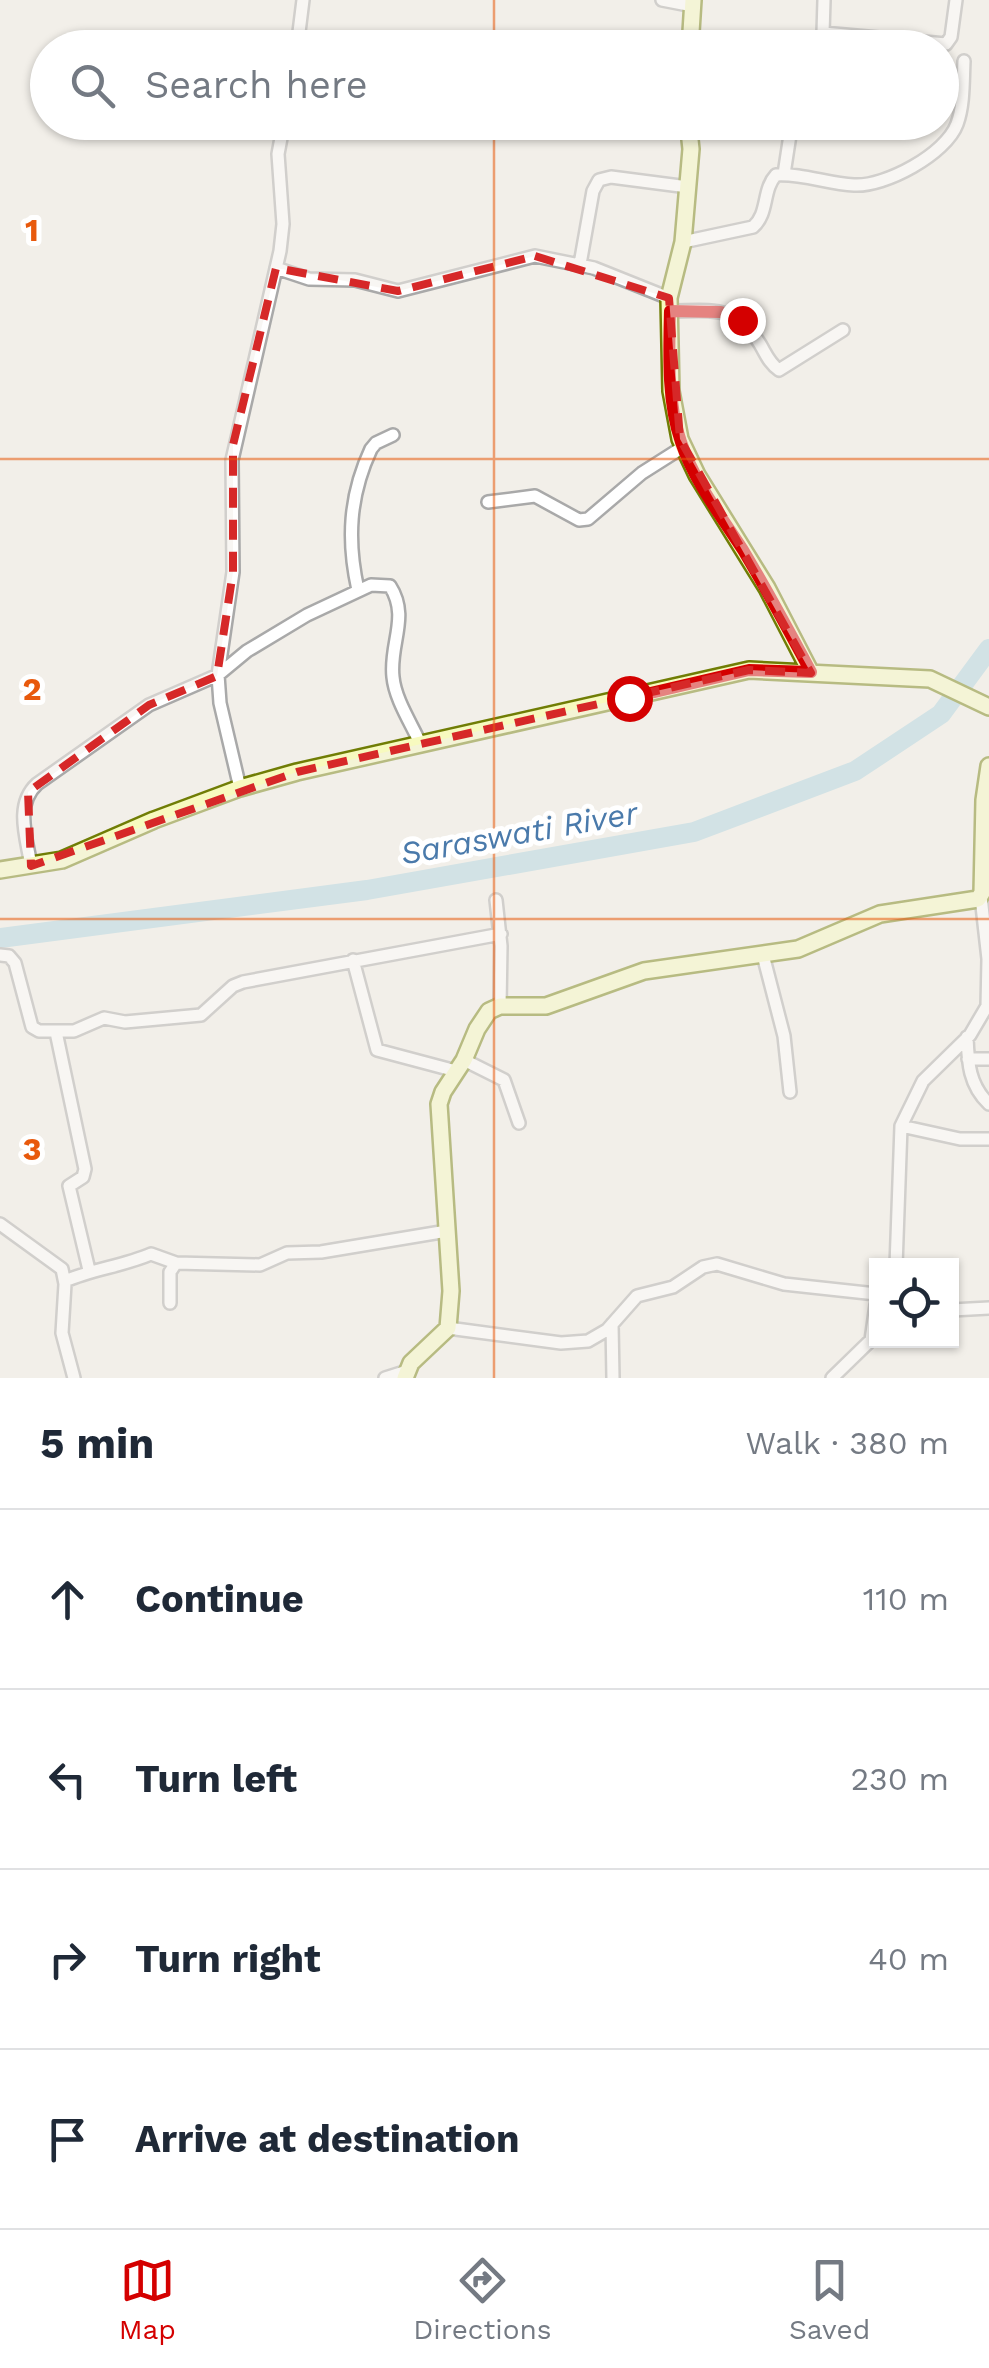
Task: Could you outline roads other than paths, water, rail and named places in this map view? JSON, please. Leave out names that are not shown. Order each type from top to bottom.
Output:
[{"type":"street","points":[[299,30],[303,0]]},
{"type":"street","points":[[662,0],[693,3],[691,30]]},
{"type":"street","points":[[823,30],[824,0]]},
{"type":"street","points":[[952,30],[956,0]]},
{"type":"street","points":[[959,112],[964,61]]},
{"type":"street","points":[[240,788],[220,703],[218,675],[233,572],[233,445],[276,268],[282,224],[281,140]]},
{"type":"street","points":[[690,140],[683,242],[670,305],[672,391],[683,448],[811,672]]},
{"type":"street","points":[[784,174],[789,140]]},
{"type":"street","points":[[683,242],[753,227],[762,214],[772,178],[784,174],[850,185],[875,184],[931,154],[946,140]]},
{"type":"street","points":[[580,264],[593,191],[599,180],[611,177],[688,187]]},
{"type":"street","points":[[276,268],[309,278],[355,280],[398,290],[524,256],[580,264],[670,305],[737,317],[748,325],[769,362],[778,370],[784,370],[844,330]]},
{"type":"street","points":[[358,590],[351,556],[351,512],[371,448],[393,435]]},
{"type":"street","points":[[488,502],[535,496],[579,520],[588,520],[642,474],[683,448]]},
{"type":"street","points":[[31,866],[23,807],[28,792],[149,705],[218,675],[256,646],[358,590],[384,583],[398,598],[401,618],[392,673],[420,743]]},
{"type":"street","points":[[0,870],[62,860],[240,788],[420,743],[749,670],[930,678],[988,707]]},
{"type":"street","points":[[896,1258],[901,1126],[923,1081],[980,1023],[987,1006],[988,953],[980,897],[986,859],[985,788],[989,766]]},
{"type":"street","points":[[384,1378],[406,1374],[411,1362],[448,1328],[451,1309],[438,1118],[442,1092],[489,1012],[500,1006],[546,1006],[644,971],[806,946],[880,914],[980,897]]},
{"type":"street","points":[[496,900],[501,934],[500,1006]]},
{"type":"street","points":[[0,955],[9,956],[15,963],[32,1027],[39,1032],[56,1032],[78,1031],[104,1018],[125,1022],[201,1015],[243,982],[501,934]]},
{"type":"street","points":[[763,955],[784,1036],[790,1092]]},
{"type":"street","points":[[354,960],[377,1050],[460,1066],[504,1080],[519,1123]]},
{"type":"street","points":[[56,1032],[85,1169],[83,1176],[69,1186],[89,1270]]},
{"type":"street","points":[[967,1038],[975,1088],[989,1104]]},
{"type":"street","points":[[968,1059],[989,1060]]},
{"type":"street","points":[[901,1126],[960,1138],[989,1139]]},
{"type":"street","points":[[0,1224],[58,1263],[65,1281],[62,1333],[74,1378]]},
{"type":"street","points":[[65,1281],[89,1270],[151,1254],[176,1263],[260,1265],[287,1253],[321,1252],[447,1231]]},
{"type":"street","points":[[170,1303],[170,1272],[176,1263]]},
{"type":"street","points":[[448,1328],[576,1344],[602,1335],[636,1296],[673,1287],[717,1264],[784,1284],[869,1293]]},
{"type":"street","points":[[959,1310],[989,1308]]},
{"type":"street","points":[[612,1324],[617,1377]]},
{"type":"street","points":[[832,1378],[869,1342]]},
{"type":"waterway","name":"Saraswati River","points":[[0,938],[367,890],[694,832],[855,771],[941,714],[989,649]]}]
